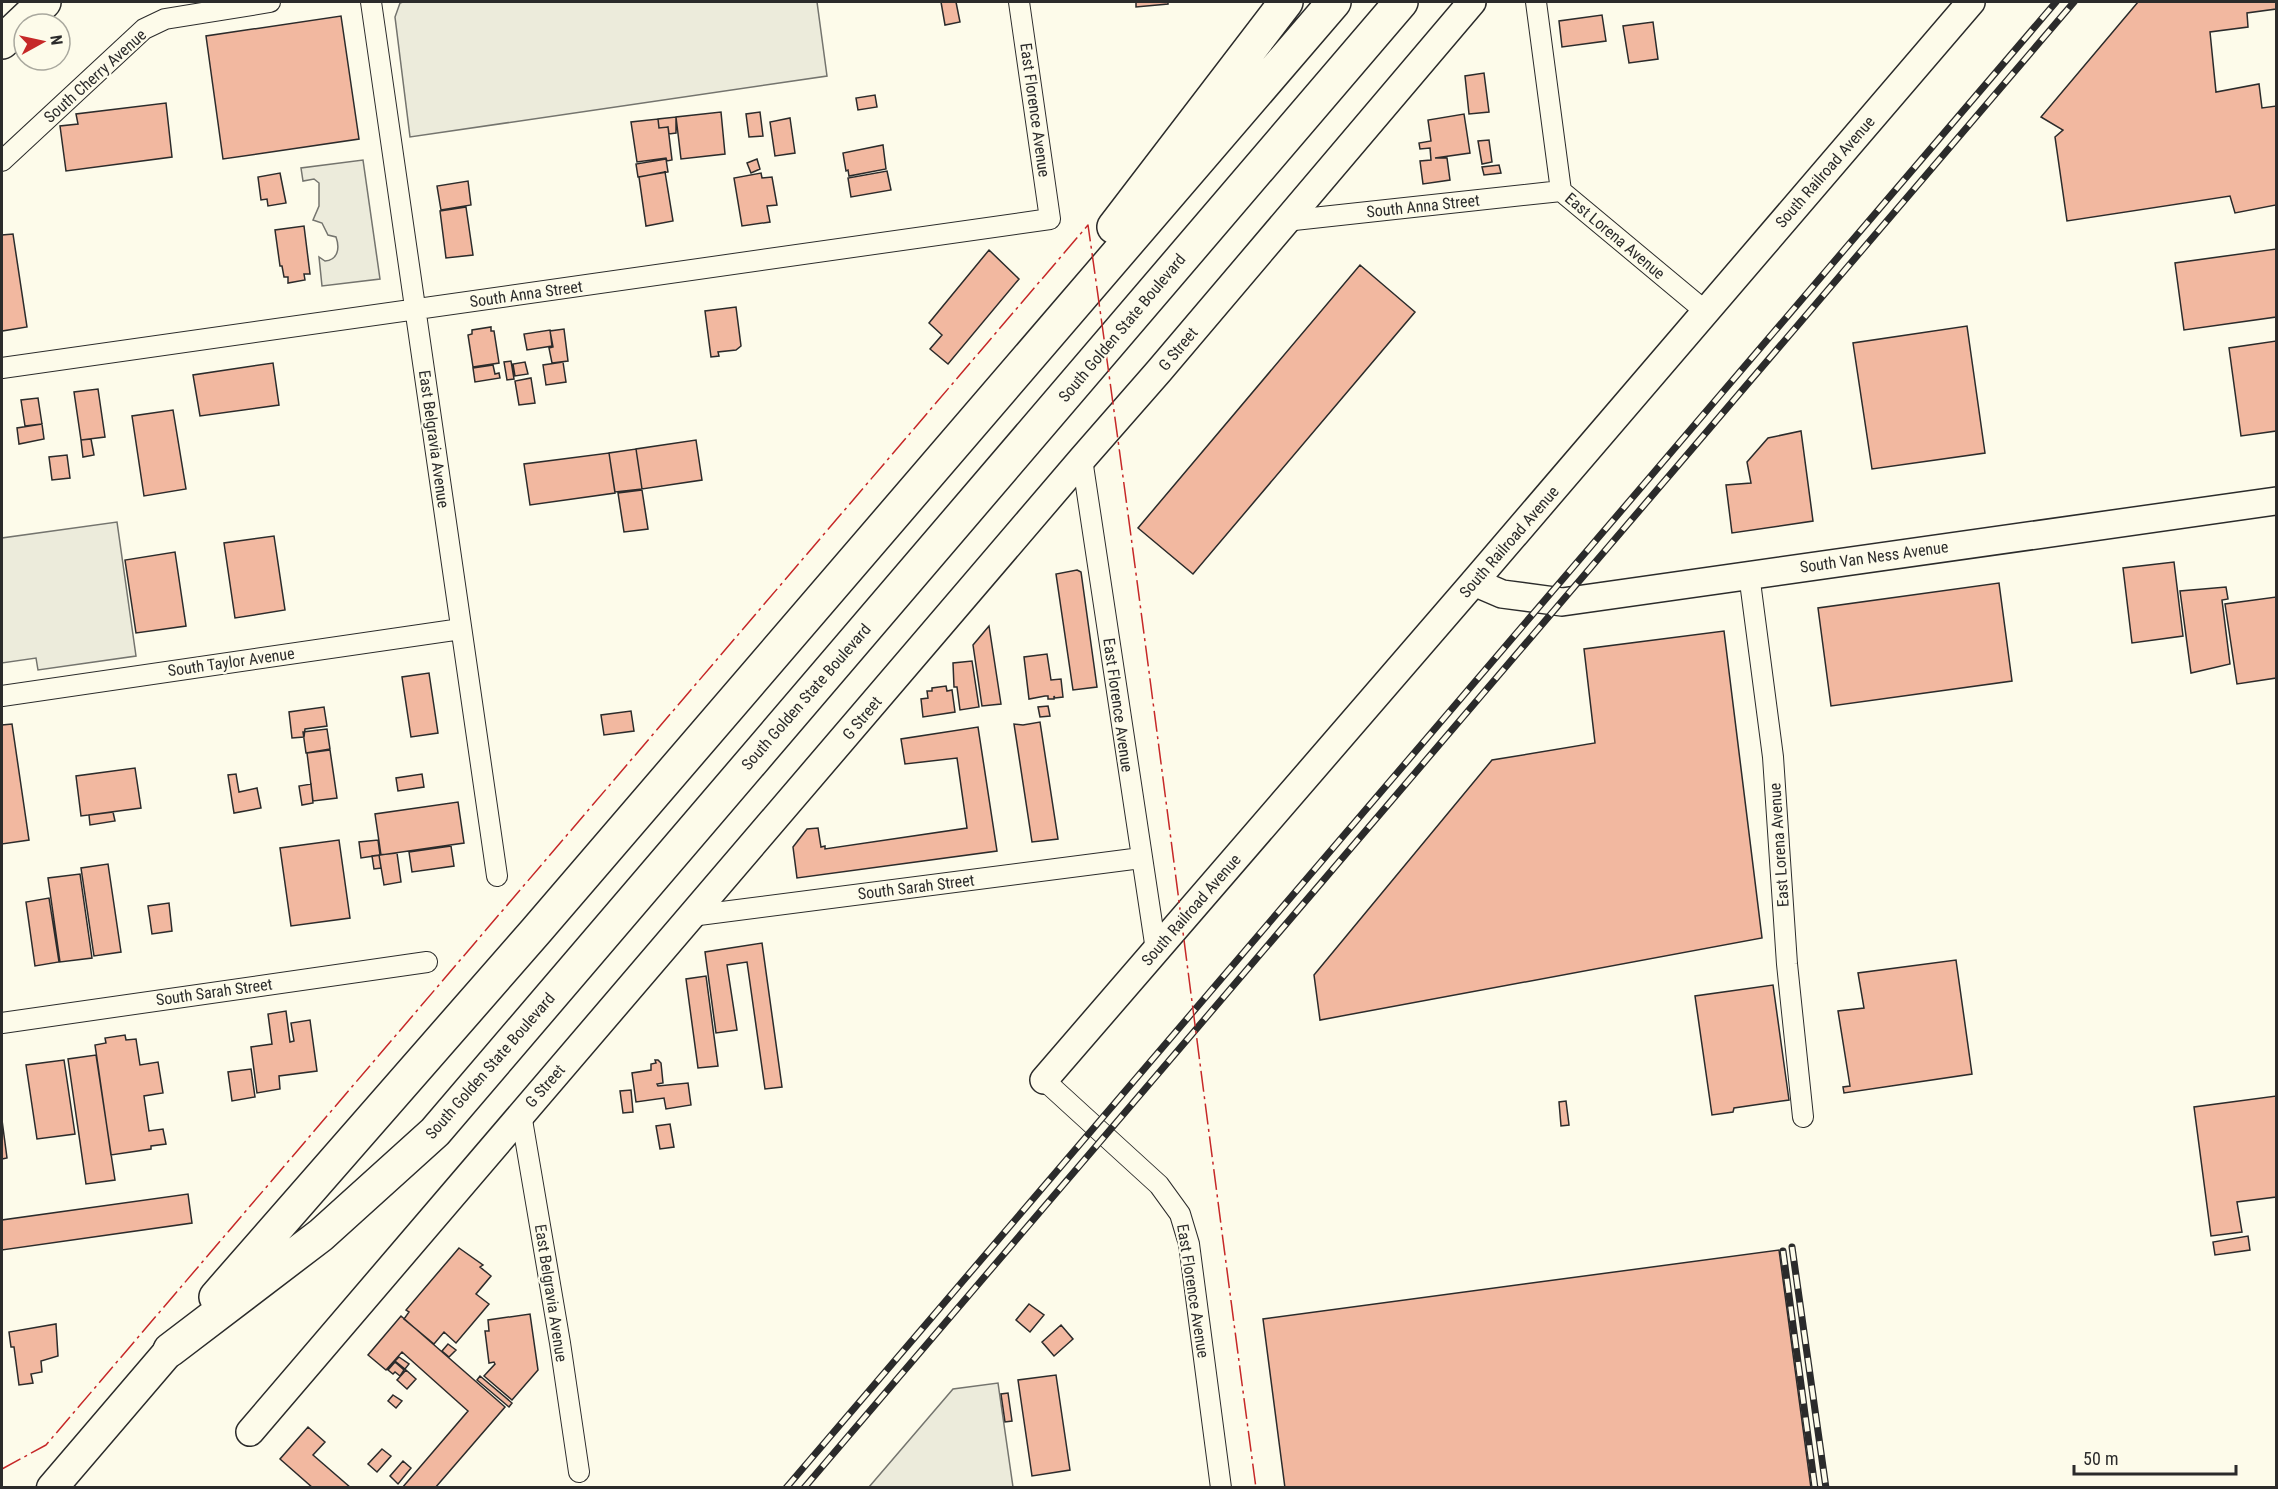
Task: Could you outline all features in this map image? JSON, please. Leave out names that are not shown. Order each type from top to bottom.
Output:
[{"type":"highway","points":[[2,42],[44,2]]},
{"type":"highway","points":[[894,514],[1286,2]]},
{"type":"highway","name":"South Golden State Boulevard","points":[[170,1350],[528,940],[1334,2]]},
{"type":"highway","name":"South Golden State Boulevard","points":[[170,1350],[321,1235],[435,1132],[1401,2]]},
{"type":"main road","name":"South Golden State Boulevard","points":[[52,1488],[170,1350]]},
{"type":"street","name":"South Cherry Avenue","points":[[2,161],[144,29],[165,19],[270,2]]},
{"type":"street","name":"East Belgravia Avenue","points":[[371,2],[497,876]]},
{"type":"street","name":"East Florence Avenue","points":[[1019,2],[1050,219]]},
{"type":"street","name":"G Street","points":[[250,1432],[1472,2]]},
{"type":"street","name":"East Lorena Avenue","points":[[1536,2],[1561,190],[1705,311]]},
{"type":"street","name":"South Railroad Avenue","points":[[1044,1080],[1971,2]]},
{"type":"street","name":"South Anna Street","points":[[1285,221],[1561,190]]},
{"type":"street","name":"South Anna Street","points":[[2,368],[1050,219]]},
{"type":"street","name":"East Florence Avenue","points":[[1082,459],[1156,950]]},
{"type":"street","name":"South Van Ness Avenue","points":[[1474,582],[1502,594],[1562,602],[2277,501]]},
{"type":"street","name":"East Lorena Avenue","points":[[1749,574],[1773,757],[1787,964],[1803,1116]]},
{"type":"street","name":"South Taylor Avenue","points":[[2,696],[462,629]]},
{"type":"street","name":"South Sarah Street","points":[[691,916],[1141,858]]},
{"type":"street","name":"South Sarah Street","points":[[2,1023],[427,962]]},
{"type":"street","name":"East Florence Avenue","points":[[1044,1080],[1159,1185],[1180,1214],[1189,1244],[1221,1488]]},
{"type":"street","name":"East Belgravia Avenue","points":[[521,1114],[579,1472]]},
{"type":"shaded area","points":[[817,2],[827,76],[410,137],[395,17],[400,3]]},
{"type":"shaded area","points":[[363,160],[380,279],[322,286],[319,257],[325,261],[333,258],[338,249],[337,241],[336,237],[328,235],[322,223],[313,220],[319,206],[319,183],[314,179],[303,181],[301,168]]},
{"type":"shaded area","points":[[117,522],[136,656],[38,670],[36,658],[2,663],[2,538]]},
{"type":"shaded area","points":[[998,1383],[1013,1487],[869,1487],[953,1389]]},
{"type":"building","points":[[941,2],[956,2],[960,22],[945,25]]},
{"type":"building","points":[[1136,2],[1168,2],[1168,4],[1136,7]]},
{"type":"building","points":[[2138,2],[2276,2],[2276,9],[2247,13],[2248,27],[2210,32],[2216,92],[2259,84],[2262,108],[2276,106],[2276,205],[2235,213],[2230,196],[2067,221],[2055,137],[2063,130],[2041,117]]},
{"type":"building","points":[[1602,15],[1606,41],[1562,47],[1559,21]]},
{"type":"building","points":[[341,16],[359,139],[223,159],[206,36]]},
{"type":"building","points":[[1653,22],[1658,59],[1629,63],[1623,26]]},
{"type":"building","points":[[1484,73],[1489,112],[1469,114],[1465,76]]},
{"type":"building","points":[[875,95],[877,107],[858,110],[856,98]]},
{"type":"building","points":[[166,103],[172,157],[66,171],[60,126],[78,124],[76,114]]},
{"type":"building","points":[[721,112],[725,154],[681,159],[676,117]]},
{"type":"building","points":[[760,112],[763,136],[749,137],[746,114]]},
{"type":"building","points":[[1464,114],[1470,153],[1435,158],[1447,158],[1450,180],[1423,184],[1420,161],[1431,160],[1430,148],[1420,149],[1419,143],[1431,141],[1428,120]]},
{"type":"building","points":[[676,117],[676,133],[669,134],[668,127],[659,128],[658,119]]},
{"type":"building","points":[[790,118],[795,153],[775,156],[770,122]]},
{"type":"building","points":[[658,119],[659,128],[668,127],[672,160],[667,161],[666,158],[637,162],[631,122]]},
{"type":"building","points":[[1489,140],[1492,162],[1482,164],[1478,141]]},
{"type":"building","points":[[883,145],[886,169],[849,176],[843,153]]},
{"type":"building","points":[[666,159],[668,172],[638,177],[636,164]]},
{"type":"building","points":[[757,159],[760,169],[751,173],[747,163]]},
{"type":"building","points":[[1499,165],[1501,173],[1484,175],[1482,167]]},
{"type":"building","points":[[887,171],[891,190],[851,197],[848,178]]},
{"type":"building","points":[[665,172],[673,221],[646,226],[639,177]]},
{"type":"building","points":[[280,173],[286,203],[268,206],[267,199],[261,200],[258,177]]},
{"type":"building","points":[[761,173],[762,178],[772,177],[777,205],[767,206],[770,222],[742,226],[734,178]]},
{"type":"building","points":[[468,181],[471,205],[441,210],[437,186]]},
{"type":"building","points":[[466,207],[473,255],[446,258],[440,211]]},
{"type":"building","points":[[304,226],[310,274],[304,274],[305,280],[288,283],[288,277],[284,277],[282,266],[280,266],[275,230]]},
{"type":"building","points":[[13,234],[27,327],[2,331],[2,235]]},
{"type":"building","points":[[2276,249],[2276,317],[2184,330],[2175,263]]},
{"type":"building","points":[[989,250],[1019,279],[948,364],[930,349],[942,335],[929,323]]},
{"type":"building","points":[[1360,265],[1415,312],[1193,574],[1138,528]]},
{"type":"building","points":[[736,307],[741,346],[736,350],[718,352],[719,356],[711,357],[705,311]]},
{"type":"building","points":[[1967,326],[1985,453],[1872,469],[1853,343]]},
{"type":"building","points":[[491,327],[491,331],[494,331],[499,363],[473,367],[468,335],[472,334],[472,330]]},
{"type":"building","points":[[564,329],[568,361],[552,363],[549,348],[553,347],[550,331]]},
{"type":"building","points":[[550,330],[552,346],[527,350],[524,334]]},
{"type":"building","points":[[2276,341],[2276,431],[2241,436],[2229,348]]},
{"type":"building","points":[[511,361],[514,379],[507,380],[504,362]]},
{"type":"building","points":[[525,362],[528,374],[515,376],[513,364]]},
{"type":"building","points":[[563,362],[566,382],[546,385],[543,365]]},
{"type":"building","points":[[273,363],[279,405],[200,416],[193,375]]},
{"type":"building","points":[[493,365],[495,374],[499,373],[500,378],[475,382],[473,368]]},
{"type":"building","points":[[531,378],[535,403],[519,405],[515,381]]},
{"type":"building","points":[[98,389],[105,437],[81,440],[74,392]]},
{"type":"building","points":[[38,398],[42,424],[25,426],[21,400]]},
{"type":"building","points":[[173,410],[186,489],[144,496],[132,416]]},
{"type":"building","points":[[42,424],[44,439],[19,444],[17,428]]},
{"type":"building","points":[[1801,431],[1813,521],[1732,533],[1726,485],[1751,483],[1747,462],[1768,438]]},
{"type":"building","points":[[91,439],[94,455],[83,457],[81,440]]},
{"type":"building","points":[[696,440],[702,480],[642,489],[636,449]]},
{"type":"building","points":[[636,449],[642,489],[615,492],[609,453]]},
{"type":"building","points":[[609,453],[615,493],[530,505],[524,464]]},
{"type":"building","points":[[67,455],[70,478],[52,480],[49,457]]},
{"type":"building","points":[[642,490],[648,529],[624,532],[618,493]]},
{"type":"building","points":[[274,536],[285,610],[235,618],[224,543]]},
{"type":"building","points":[[175,552],[186,626],[136,633],[125,560]]},
{"type":"building","points":[[2174,562],[2183,636],[2132,643],[2123,568]]},
{"type":"building","points":[[1077,570],[1081,572],[1097,687],[1073,690],[1056,574]]},
{"type":"building","points":[[1999,583],[2012,681],[1831,706],[1818,608]]},
{"type":"building","points":[[2226,587],[2228,599],[2222,600],[2230,664],[2191,673],[2180,591]]},
{"type":"building","points":[[2276,597],[2276,678],[2237,684],[2225,604]]},
{"type":"building","points":[[989,626],[1001,704],[982,706],[973,645]]},
{"type":"building","points":[[1724,631],[1762,938],[1320,1020],[1314,975],[1492,760],[1595,743],[1584,649]]},
{"type":"building","points":[[1047,654],[1051,680],[1061,679],[1063,697],[1055,698],[1054,696],[1054,699],[1048,699],[1048,696],[1045,696],[1029,699],[1024,657]]},
{"type":"building","points":[[972,661],[979,707],[960,710],[957,687],[954,687],[953,663]]},
{"type":"building","points":[[429,673],[438,733],[411,737],[402,677]]},
{"type":"building","points":[[946,686],[947,691],[952,690],[955,712],[923,717],[921,699],[928,698],[927,691],[932,691],[932,688]]},
{"type":"building","points":[[1048,706],[1050,716],[1040,717],[1038,707]]},
{"type":"building","points":[[324,707],[327,726],[305,729],[304,737],[292,738],[289,712]]},
{"type":"building","points":[[631,711],[634,731],[604,735],[601,715]]},
{"type":"building","points":[[1040,722],[1058,839],[1032,842],[1014,724]]},
{"type":"building","points":[[12,724],[29,840],[2,844],[2,725]]},
{"type":"building","points":[[978,727],[997,851],[797,878],[793,847],[807,829],[818,828],[821,847],[825,846],[825,849],[967,828],[957,758],[905,764],[901,739]]},
{"type":"building","points":[[327,729],[330,749],[306,753],[303,732]]},
{"type":"building","points":[[330,750],[337,798],[313,801],[307,753]]},
{"type":"building","points":[[135,768],[141,808],[81,816],[76,776]]},
{"type":"building","points":[[236,774],[239,792],[257,788],[261,808],[234,813],[228,775]]},
{"type":"building","points":[[422,774],[424,787],[398,791],[396,778]]},
{"type":"building","points":[[311,784],[313,803],[302,805],[299,786]]},
{"type":"building","points":[[458,802],[464,843],[381,855],[375,814]]},
{"type":"building","points":[[113,812],[115,821],[90,825],[89,815]]},
{"type":"building","points":[[339,840],[350,918],[291,926],[280,848]]},
{"type":"building","points":[[378,840],[380,855],[361,858],[359,842]]},
{"type":"building","points":[[451,846],[454,866],[412,872],[409,852]]},
{"type":"building","points":[[397,853],[401,882],[384,885],[379,855]]},
{"type":"building","points":[[379,855],[381,868],[374,869],[372,856]]},
{"type":"building","points":[[108,864],[121,952],[94,956],[81,868]]},
{"type":"building","points":[[80,874],[92,958],[60,962],[48,878]]},
{"type":"building","points":[[49,898],[59,962],[35,966],[26,902]]},
{"type":"building","points":[[169,903],[172,931],[152,934],[148,906]]},
{"type":"building","points":[[762,943],[782,1087],[765,1089],[747,962],[727,965],[737,1030],[716,1033],[705,952]]},
{"type":"building","points":[[1956,960],[1972,1074],[1844,1093],[1843,1087],[1850,1086],[1838,1011],[1864,1008],[1858,973]]},
{"type":"building","points":[[706,976],[718,1066],[698,1068],[686,979]]},
{"type":"building","points":[[1773,985],[1789,1100],[1734,1108],[1733,1112],[1712,1115],[1695,996]]},
{"type":"building","points":[[286,1011],[290,1042],[294,1041],[291,1023],[310,1020],[317,1071],[279,1076],[280,1089],[257,1093],[251,1047],[272,1044],[268,1014]]},
{"type":"building","points":[[125,1035],[126,1040],[136,1039],[140,1065],[158,1062],[163,1093],[144,1096],[149,1131],[163,1129],[166,1144],[151,1146],[151,1149],[111,1155],[95,1045],[106,1043],[105,1038]]},
{"type":"building","points":[[96,1055],[115,1180],[86,1184],[68,1059]]},
{"type":"building","points":[[64,1060],[75,1134],[37,1139],[26,1065]]},
{"type":"building","points":[[655,1060],[661,1063],[663,1083],[657,1084],[658,1086],[688,1083],[691,1105],[666,1109],[664,1098],[636,1102],[632,1073],[651,1070],[651,1064],[656,1063]]},
{"type":"building","points":[[251,1069],[255,1097],[232,1101],[228,1072]]},
{"type":"building","points":[[631,1090],[633,1112],[623,1113],[620,1091]]},
{"type":"building","points":[[2276,1096],[2276,1197],[2237,1202],[2242,1232],[2211,1236],[2194,1107]]},
{"type":"building","points":[[1566,1101],[1569,1125],[1561,1126],[1559,1102]]},
{"type":"building","points":[[2,1120],[7,1158],[2,1159]]},
{"type":"building","points":[[670,1124],[674,1147],[660,1149],[656,1126]]},
{"type":"building","points":[[188,1194],[192,1223],[2,1250],[2,1220]]},
{"type":"building","points":[[2248,1236],[2250,1250],[2215,1255],[2213,1242]]},
{"type":"building","points":[[459,1248],[483,1265],[480,1267],[491,1276],[476,1294],[489,1304],[456,1343],[444,1332],[434,1344],[404,1319],[409,1312],[406,1310]]},
{"type":"building","points":[[1779,1250],[1811,1488],[1285,1488],[1263,1319]]},
{"type":"building","points":[[1029,1304],[1044,1315],[1030,1332],[1016,1320]]},
{"type":"building","points":[[530,1314],[538,1370],[512,1400],[484,1376],[495,1364],[494,1362],[489,1363],[485,1331],[489,1331],[488,1320]]},
{"type":"building","points":[[401,1316],[505,1407],[435,1488],[402,1488],[468,1411],[402,1352],[386,1370],[368,1355]]},
{"type":"building","points":[[56,1324],[58,1356],[41,1361],[42,1372],[31,1374],[33,1383],[19,1385],[14,1347],[11,1347],[9,1332]]},
{"type":"building","points":[[1061,1325],[1073,1339],[1054,1356],[1042,1342]]},
{"type":"building","points":[[448,1344],[456,1350],[449,1357],[442,1351]]},
{"type":"building","points":[[399,1357],[409,1364],[405,1369],[395,1361]]},
{"type":"building","points":[[395,1362],[404,1370],[400,1376],[388,1370]]},
{"type":"building","points":[[406,1370],[416,1379],[407,1389],[397,1380]]},
{"type":"building","points":[[1056,1375],[1070,1470],[1032,1476],[1018,1380]]},
{"type":"building","points":[[480,1376],[512,1403],[509,1407],[477,1380]]},
{"type":"building","points":[[1008,1393],[1012,1421],[1005,1422],[1001,1394]]},
{"type":"building","points":[[393,1395],[402,1401],[396,1408],[388,1401]]},
{"type":"building","points":[[308,1427],[325,1442],[313,1455],[351,1488],[313,1488],[280,1459]]},
{"type":"building","points":[[382,1449],[391,1456],[377,1472],[368,1464]]},
{"type":"building","points":[[403,1461],[411,1468],[398,1484],[390,1476]]},
{"type":"railway","points":[[786,1488],[2056,2]]},
{"type":"railway","points":[[804,1488],[2074,2]]},
{"type":"railway","points":[[1792,1247],[1826,1488]]},
{"type":"railway","points":[[1783,1251],[1815,1488]]},
{"type":"power","points":[[2,1469],[46,1445],[1088,225],[1132,540],[1256,1488]]}]
